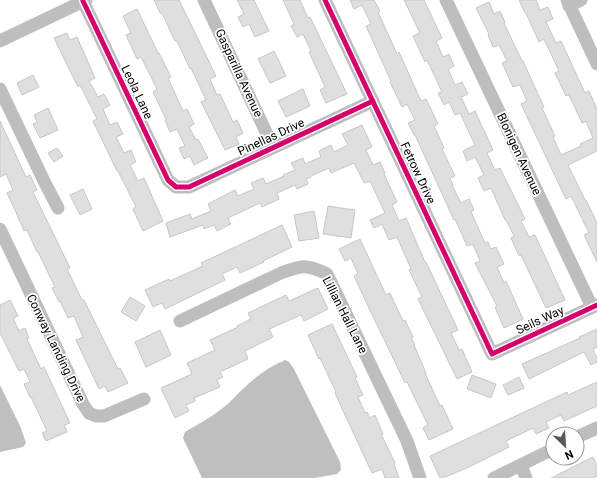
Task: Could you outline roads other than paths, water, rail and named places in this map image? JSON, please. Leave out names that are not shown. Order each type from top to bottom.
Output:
[{"type":"street","name":"Gasparilla Avenue","points":[[204,0],[273,147]]},
{"type":"street","name":"Fetrow Drive","points":[[325,0],[492,354]]},
{"type":"street","name":"Blonigen Avenue","points":[[446,0],[594,306]]},
{"type":"street","points":[[581,0],[568,3],[597,64]]},
{"type":"street","points":[[0,41],[85,1]]},
{"type":"street","name":"Leola Lane","points":[[85,1],[168,180],[176,187]]},
{"type":"street","points":[[0,89],[58,208]]},
{"type":"street","name":"Pinellas Drive","points":[[176,187],[189,186],[373,101]]},
{"type":"street","name":"Conway Landing Drive","points":[[1,235],[83,404],[89,413],[96,416],[104,416],[144,399]]},
{"type":"street","name":"Lillian Hall Lane","points":[[180,321],[281,273],[298,267],[314,268],[327,274],[407,441],[420,478]]},
{"type":"street","name":"Seils Way","points":[[492,354],[594,306]]},
{"type":"street","points":[[585,434],[597,428]]},
{"type":"street","points":[[494,478],[545,453]]},
{"type":"street","points":[[520,465],[526,478]]}]
